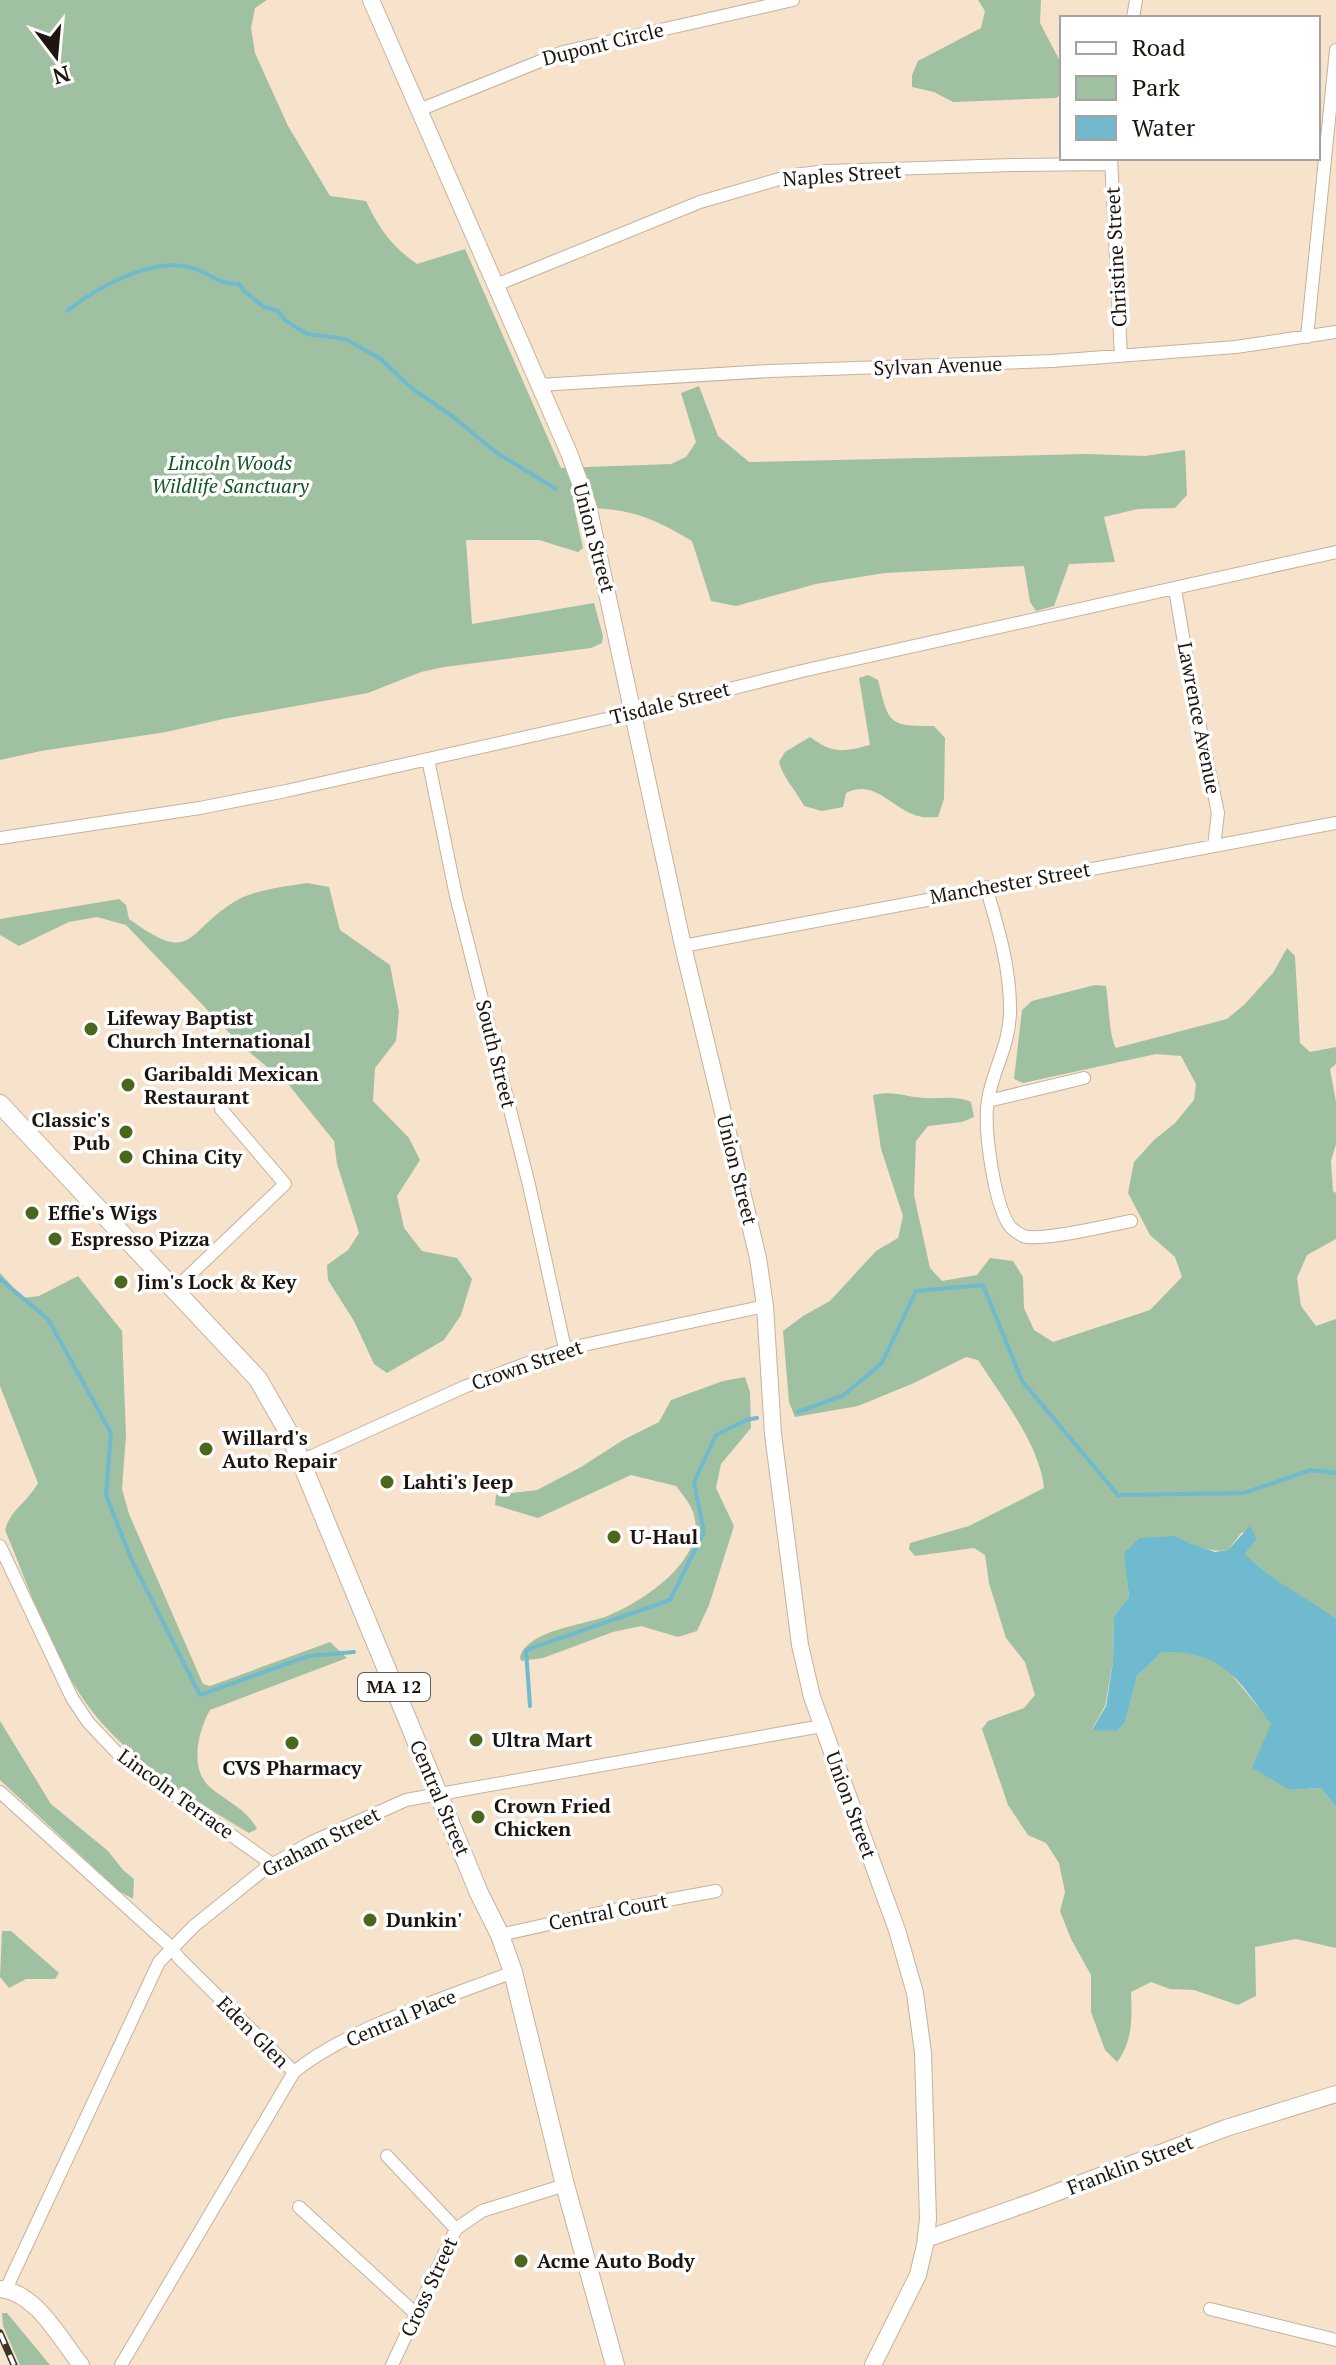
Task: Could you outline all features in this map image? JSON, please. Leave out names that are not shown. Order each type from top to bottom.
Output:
[{"type":"main road","name":"Union Street","points":[[371,0],[569,453],[588,505],[683,946],[756,1249],[765,1306],[773,1434],[794,1611],[812,1697],[897,1930],[917,2002],[925,2084],[926,2239],[918,2275],[873,2365]]},
{"type":"main road","name":"Central Street","points":[[0,1104],[258,1379],[276,1408],[301,1461],[479,1893],[500,1935],[513,1972],[565,2185],[615,2365]]},
{"type":"main road","name":"Franklin Street","points":[[926,2239],[1226,2128],[1336,2094]]},
{"type":"main road","points":[[3,2289],[21,2295],[35,2307],[81,2365]]},
{"type":"street","name":"Dupont Circle","points":[[419,110],[563,52],[793,0]]},
{"type":"street","points":[[1307,337],[1329,178],[1336,50]]},
{"type":"street","name":"Naples Street","points":[[496,285],[700,202],[793,175],[1111,161]]},
{"type":"street","name":"Christine Street","points":[[1111,161],[1121,356]]},
{"type":"street","name":"Sylvan Avenue","points":[[539,385],[770,371],[1035,362],[1236,347],[1336,332]]},
{"type":"street","name":"Tisdale Street","points":[[0,838],[200,808],[633,713],[806,670],[1336,552]]},
{"type":"street","name":"Lawrence Avenue","points":[[1175,589],[1218,813],[1214,846]]},
{"type":"street","name":"South Street","points":[[428,759],[456,896],[529,1185],[565,1349]]},
{"type":"street","name":"Manchester Street","points":[[683,946],[1336,823]]},
{"type":"street","points":[[986,887],[1004,957],[1010,1011],[1007,1042],[988,1101],[985,1124],[1005,1218],[1011,1229],[1025,1237],[1042,1237],[1131,1221]]},
{"type":"street","points":[[988,1101],[1084,1078]]},
{"type":"street","points":[[174,1290],[285,1184],[221,1109]]},
{"type":"street","name":"Crown Street","points":[[301,1461],[464,1387],[565,1349],[765,1306]]},
{"type":"street","name":"Lincoln Terrace","points":[[1,1554],[72,1698],[88,1722],[121,1757],[272,1864]]},
{"type":"street","name":"Graham Street","points":[[3,2289],[159,1962],[171,1947],[251,1878],[310,1843],[406,1800],[822,1726]]},
{"type":"street","name":"Eden Glen","points":[[0,1792],[171,1947],[294,2072],[121,2365]]},
{"type":"street","name":"Central Court","points":[[500,1935],[716,1891]]},
{"type":"street","name":"Central Place","points":[[294,2072],[313,2056],[370,2029],[513,1972]]},
{"type":"street","points":[[387,2156],[456,2229]]},
{"type":"street","name":"Cross Street","points":[[392,2365],[456,2229],[482,2211],[565,2185]]},
{"type":"street","points":[[299,2207],[416,2314]]},
{"type":"street","points":[[1210,2309],[1336,2340]]},
{"type":"green space","name":"Lincoln Woods Wildlife Sanctuary","points":[[0,0],[267,0],[255,8],[251,28],[255,53],[288,126],[330,196],[366,201],[387,236],[417,264],[465,249],[561,468],[671,464],[686,457],[696,442],[681,393],[699,386],[718,436],[749,462],[1087,454],[1145,456],[1185,450],[1187,495],[1175,508],[1138,509],[1104,517],[1115,562],[1069,564],[1054,606],[1036,611],[1030,602],[1024,566],[885,573],[816,584],[736,606],[711,601],[692,541],[636,514],[574,507],[583,548],[578,552],[539,540],[466,540],[472,624],[594,603],[603,636],[602,643],[591,648],[444,667],[421,672],[368,693],[0,760]]},
{"type":"green space","points":[[978,0],[1041,0],[1040,23],[1060,61],[1060,95],[1056,98],[953,102],[934,92],[912,87],[912,75],[918,61],[981,28],[985,11]]},
{"type":"green space","points":[[868,675],[878,680],[888,714],[893,720],[907,725],[934,726],[945,738],[944,799],[938,817],[918,816],[866,789],[846,793],[843,807],[822,811],[804,806],[784,774],[779,762],[785,752],[810,737],[838,750],[870,745],[859,678]]},
{"type":"green space","points":[[307,883],[329,887],[340,930],[390,965],[399,1012],[396,1041],[375,1068],[373,1101],[409,1138],[420,1160],[397,1196],[404,1228],[422,1251],[457,1258],[472,1279],[461,1315],[444,1340],[387,1373],[374,1364],[354,1321],[328,1280],[327,1265],[348,1250],[359,1233],[337,1164],[334,1141],[288,1084],[243,1047],[126,925],[97,917],[69,922],[19,946],[0,935],[0,919],[119,899],[126,905],[129,919],[166,941],[178,942],[187,940],[242,898],[270,889]]},
{"type":"green space","points":[[1287,948],[1295,956],[1300,1043],[1310,1052],[1336,1047],[1336,1064],[1330,1069],[1336,1102],[1336,1144],[1331,1161],[1333,1191],[1336,1193],[1336,1239],[1307,1255],[1297,1278],[1301,1306],[1316,1326],[1336,1319],[1336,1619],[1259,1569],[1245,1554],[1257,1539],[1242,1532],[1228,1550],[1208,1549],[1176,1536],[1125,1553],[1129,1597],[1114,1616],[1113,1662],[1105,1706],[1092,1729],[1117,1731],[1125,1723],[1137,1676],[1162,1652],[1191,1651],[1223,1664],[1272,1724],[1290,1790],[1321,1788],[1336,1807],[1336,1948],[1296,1939],[1255,1947],[1256,1996],[1238,2005],[1194,1990],[1170,1989],[1151,1982],[1131,1992],[1129,2037],[1117,2062],[1105,2050],[1091,2012],[1091,1975],[1060,1911],[1065,1892],[1059,1863],[1046,1843],[1028,1835],[1008,1805],[982,1729],[988,1721],[1024,1708],[1035,1695],[1025,1662],[1006,1638],[989,1583],[985,1555],[974,1548],[915,1556],[909,1549],[910,1543],[969,1526],[1044,1488],[1035,1455],[1018,1421],[978,1360],[966,1357],[858,1406],[795,1417],[789,1402],[783,1331],[830,1301],[876,1251],[898,1238],[903,1216],[881,1149],[873,1095],[887,1093],[971,1102],[974,1117],[962,1122],[928,1126],[916,1141],[914,1195],[930,1268],[942,1281],[977,1275],[990,1258],[1013,1261],[1023,1277],[1024,1308],[1034,1330],[1053,1342],[1150,1310],[1182,1277],[1175,1257],[1150,1235],[1128,1193],[1134,1162],[1194,1100],[1196,1084],[1181,1056],[1156,1054],[1023,1083],[1014,1079],[1022,1010],[1032,1001],[1095,985],[1106,986],[1116,1048],[1227,1019],[1273,973]]},
{"type":"green space","points":[[0,1273],[23,1298],[39,1296],[78,1276],[122,1331],[126,1435],[122,1489],[129,1514],[203,1684],[210,1686],[330,1642],[347,1658],[210,1710],[199,1739],[199,1770],[210,1787],[253,1822],[257,1829],[249,1833],[161,1776],[102,1723],[73,1683],[41,1619],[5,1530],[11,1517],[38,1483],[0,1386]]},
{"type":"green space","points":[[745,1377],[750,1392],[751,1428],[721,1464],[716,1488],[734,1526],[709,1605],[697,1631],[678,1637],[641,1626],[613,1632],[543,1658],[521,1661],[526,1647],[535,1640],[560,1629],[612,1614],[657,1587],[684,1560],[696,1529],[692,1509],[676,1486],[631,1475],[538,1518],[495,1505],[496,1495],[537,1490],[659,1422],[671,1400],[723,1381]]},
{"type":"green space","points":[[0,1721],[51,1804],[108,1851],[134,1879],[133,1899],[119,1891],[0,1780]]},
{"type":"green space","points":[[2,1931],[11,1931],[59,1973],[55,1979],[26,1979],[9,1988],[0,1977]]},
{"type":"green space","points":[[2,2313],[7,2313],[50,2365],[20,2365],[3,2326]]},
{"type":"water","points":[[1250,1526],[1257,1539],[1245,1554],[1278,1581],[1336,1619],[1336,1807],[1321,1788],[1290,1790],[1252,1768],[1271,1724],[1249,1693],[1227,1670],[1200,1656],[1162,1652],[1137,1676],[1125,1723],[1117,1731],[1092,1730],[1106,1706],[1113,1662],[1114,1616],[1129,1597],[1124,1553],[1140,1538],[1176,1536],[1215,1552],[1228,1550]]},
{"type":"waterway","points":[[67,311],[94,292],[126,276],[160,266],[193,268],[220,281],[239,284],[264,307],[278,311],[286,321],[307,334],[345,339],[381,359],[410,387],[497,453],[556,489]]},
{"type":"waterway","points":[[0,1279],[48,1319],[111,1433],[106,1495],[132,1561],[200,1695],[309,1656],[354,1652]]},
{"type":"waterway","points":[[798,1412],[844,1395],[882,1363],[916,1291],[983,1285],[1022,1381],[1118,1495],[1244,1493],[1311,1470],[1336,1473]]},
{"type":"waterway","points":[[530,1706],[526,1650],[670,1600],[704,1532],[694,1482],[716,1435],[757,1418]]},
{"type":"railway","points":[[0,2333],[14,2365]]},
{"type":"place","name":"Lifeway Baptist Church International","points":[[91,1029]]},
{"type":"place","name":"Garibaldi Mexican Restaurant","points":[[128,1085]]},
{"type":"place","name":"Classic's Pub","points":[[126,1132]]},
{"type":"place","name":"China City","points":[[126,1157]]},
{"type":"place","name":"Effie's Wigs","points":[[32,1213]]},
{"type":"place","name":"Espresso Pizza","points":[[55,1239]]},
{"type":"place","name":"Jim's Lock & Key","points":[[121,1282]]},
{"type":"place","name":"Willard's Auto Repair","points":[[206,1449]]},
{"type":"place","name":"Lahti's Jeep","points":[[387,1482]]},
{"type":"place","name":"U-Haul","points":[[614,1537]]},
{"type":"place","name":"Ultra Mart","points":[[476,1740]]},
{"type":"place","name":"CVS Pharmacy","points":[[292,1743]]},
{"type":"place","name":"Crown Fried Chicken","points":[[478,1817]]},
{"type":"place","name":"Dunkin'","points":[[370,1920]]},
{"type":"place","name":"Acme Auto Body","points":[[521,2261]]}]
